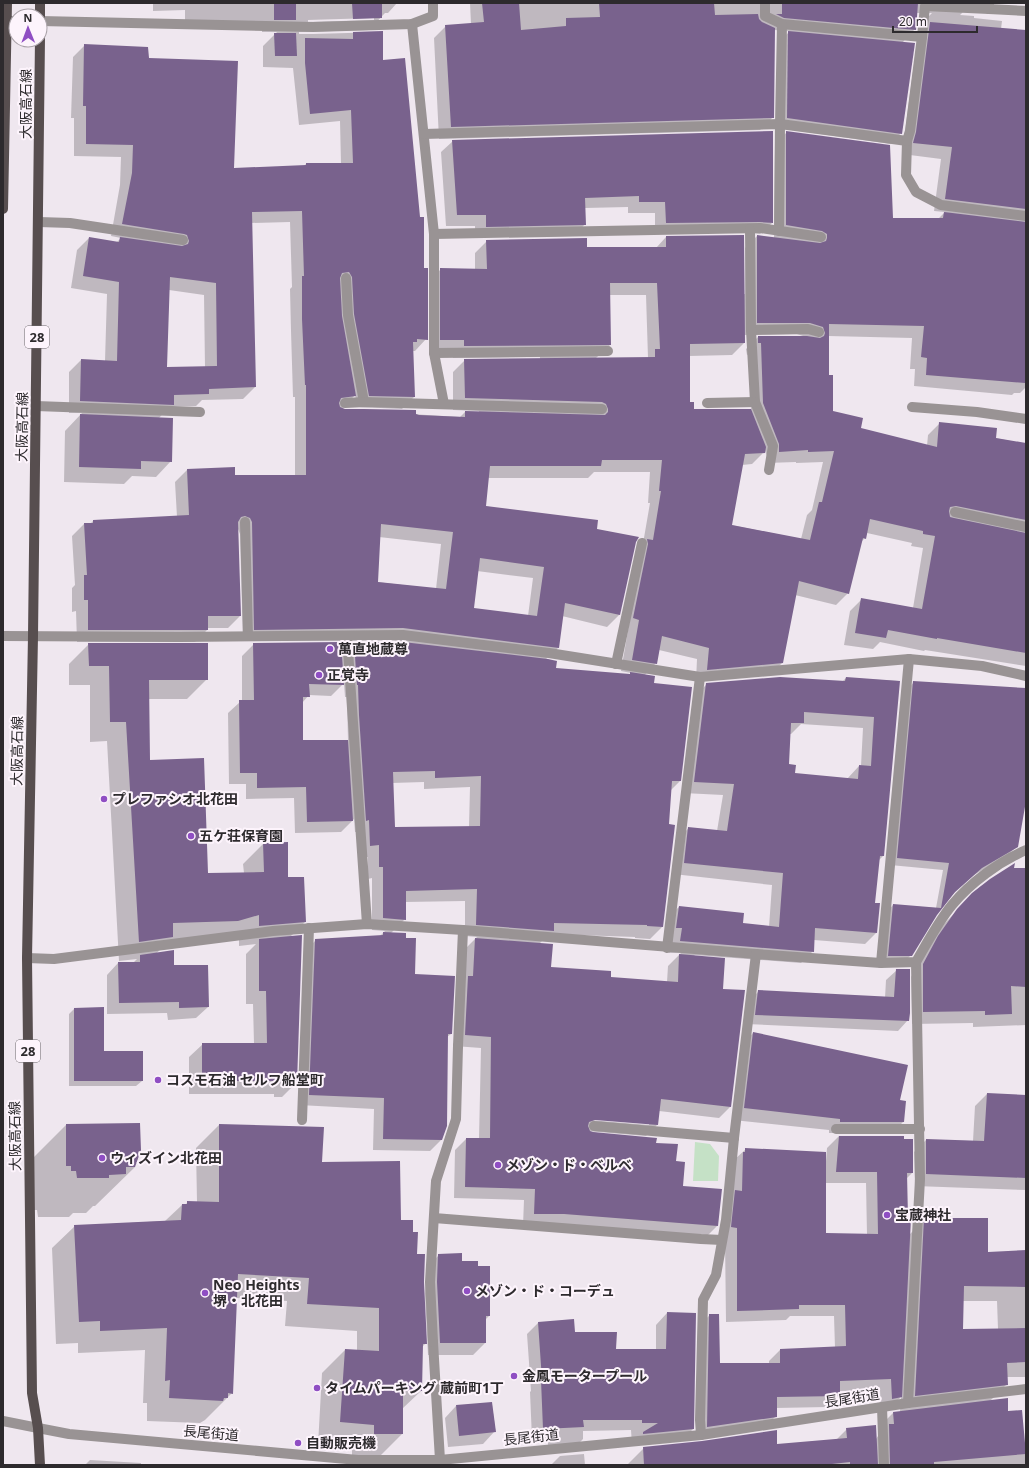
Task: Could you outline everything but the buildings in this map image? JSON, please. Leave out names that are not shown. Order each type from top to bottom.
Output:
[{"type":"main road","name":"大阪高石線","points":[[3,209],[8,21],[7,3]]},
{"type":"main road","name":"大阪高石線","points":[[40,48],[39,222],[27,958],[32,1393],[38,1428],[40,1465]]},
{"type":"street","points":[[48,22],[313,27],[412,24],[433,16],[433,3]]},
{"type":"street","points":[[765,3],[765,16],[782,24],[922,37]]},
{"type":"street","points":[[1026,11],[989,6],[925,6],[910,132],[907,141],[906,176],[916,192],[940,205],[1026,216]]},
{"type":"street","points":[[412,24],[434,234],[434,353],[444,404]]},
{"type":"street","points":[[779,231],[782,24]]},
{"type":"street","points":[[424,134],[780,124],[849,132],[907,141]]},
{"type":"street","points":[[39,222],[70,223],[183,240]]},
{"type":"street","points":[[434,234],[750,229],[779,231],[820,237]]},
{"type":"street","points":[[750,229],[751,330],[755,402],[773,446],[769,470]]},
{"type":"street","points":[[346,278],[348,315],[364,402]]},
{"type":"street","points":[[751,330],[808,330],[820,332]]},
{"type":"street","points":[[434,353],[608,351]]},
{"type":"street","points":[[345,403],[364,402],[602,409]]},
{"type":"street","points":[[708,403],[755,402]]},
{"type":"street","points":[[36,406],[200,412]]},
{"type":"street","points":[[912,407],[977,412],[1026,419]]},
{"type":"street","points":[[955,512],[1026,527]]},
{"type":"street","points":[[245,522],[248,636]]},
{"type":"street","points":[[616,664],[642,543]]},
{"type":"street","points":[[3,636],[403,635],[549,653],[700,677],[909,659],[982,666],[1026,676]]},
{"type":"street","points":[[347,636],[367,924]]},
{"type":"street","points":[[882,963],[909,659]]},
{"type":"street","points":[[667,948],[700,677]]},
{"type":"street","points":[[908,1403],[920,1179],[916,962],[932,934],[958,899],[972,884],[1009,858],[1026,850]]},
{"type":"street","points":[[27,958],[54,959],[273,931],[367,924],[463,930],[667,948],[882,963],[916,962]]},
{"type":"street","points":[[302,1120],[309,928]]},
{"type":"street","points":[[440,1460],[430,1282],[436,1181],[456,1119],[463,930]]},
{"type":"street","points":[[701,1435],[700,1420],[703,1300],[716,1275],[726,1220],[734,1138],[756,954]]},
{"type":"street","points":[[594,1126],[734,1138]]},
{"type":"street","points":[[836,1129],[920,1129]]},
{"type":"street","points":[[434,1218],[701,1240],[722,1240]]},
{"type":"street","name":"長尾街道","points":[[3,1421],[69,1434],[358,1460],[440,1460],[458,1462],[701,1435],[908,1403],[1026,1389]]},
{"type":"street","points":[[882,1407],[884,1465]]},
{"type":"green space","points":[[695,1142],[710,1144],[719,1156],[718,1181],[693,1181]]},
{"type":"place","name":"萬直地蔵尊","points":[[330,649]]},
{"type":"place","name":"正覚寺","points":[[319,675]]},
{"type":"place","name":"プレファシオ北花田","points":[[104,799]]},
{"type":"place","name":"五ケ荘保育園","points":[[191,836]]},
{"type":"place","name":"コスモ石油 セルフ船堂町","points":[[158,1080]]},
{"type":"place","name":"ウィズイン北花田","points":[[102,1158]]},
{"type":"place","name":"メゾン・ド・ベルベ","points":[[498,1165]]},
{"type":"place","name":"宝蔵神社","points":[[887,1215]]},
{"type":"place","name":"メゾン・ド・コーデュ","points":[[467,1291]]},
{"type":"place","name":"Neo Heights 堺・北花田","points":[[205,1293]]},
{"type":"place","name":"金鳳モータープール","points":[[514,1376]]},
{"type":"place","name":"タイムパーキング 蔵前町1丁","points":[[317,1388]]},
{"type":"place","name":"自動販売機","points":[[298,1443]]}]
